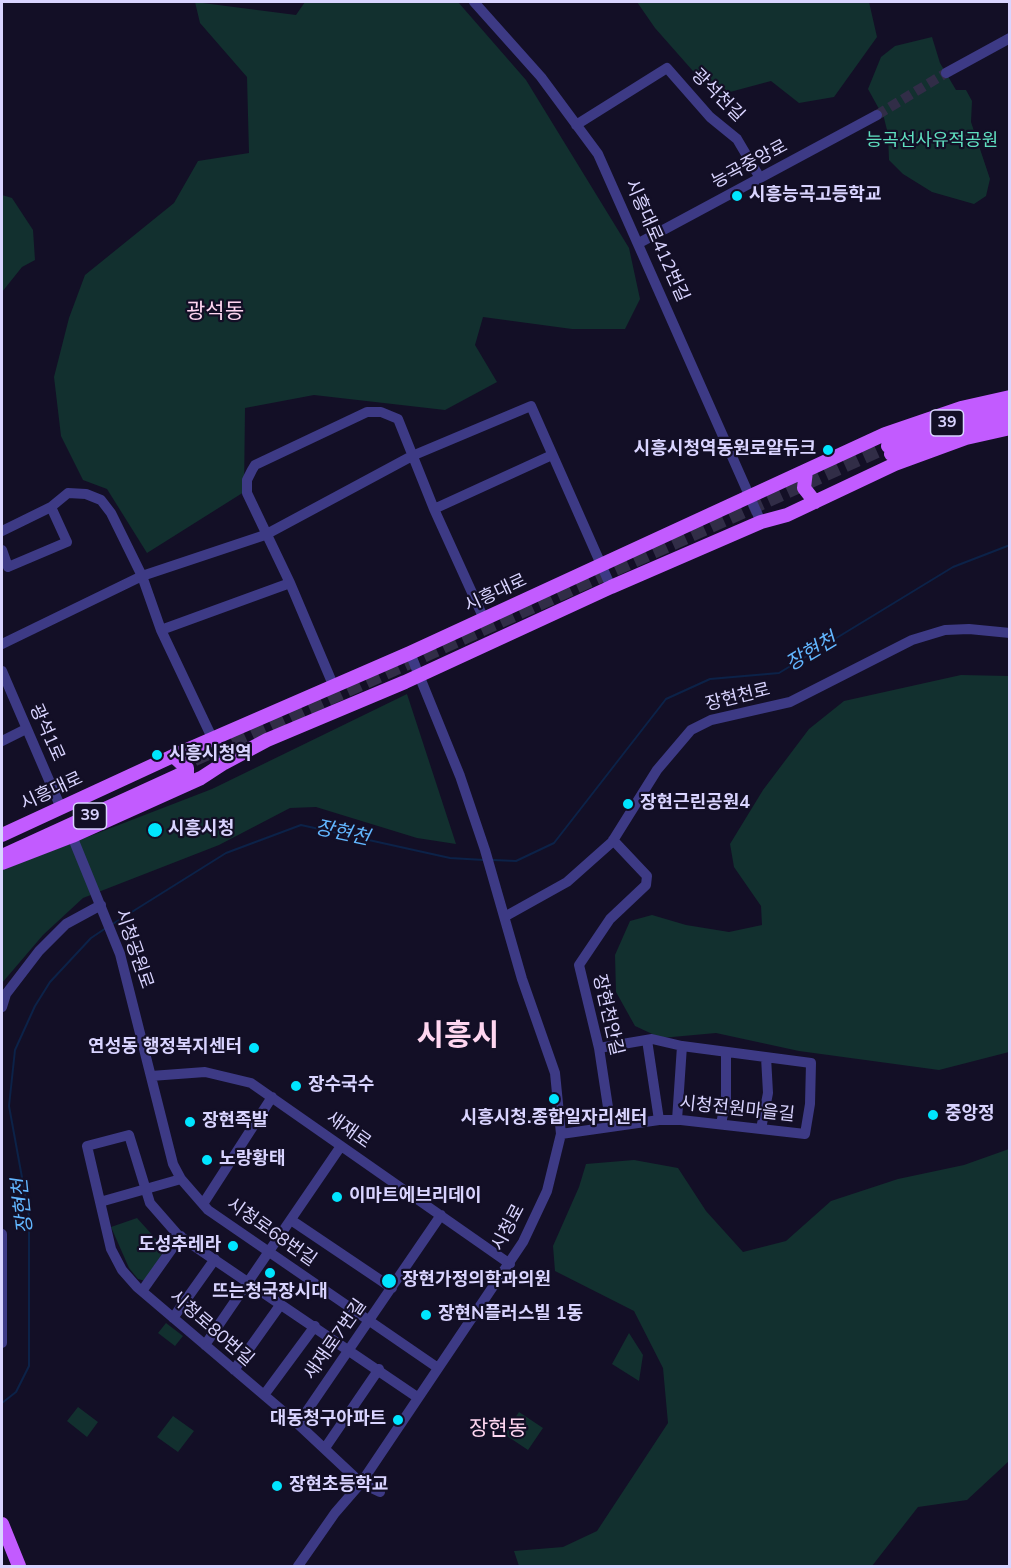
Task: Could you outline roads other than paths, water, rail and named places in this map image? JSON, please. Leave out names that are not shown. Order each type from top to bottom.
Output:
[{"type":"main road","name":"시흥대로","points":[[2,863],[72,836],[179,771],[213,739],[484,620],[918,421],[1010,397]]},
{"type":"main road","name":"39","points":[[1010,409],[950,422],[890,450],[952,432],[1010,419]]},
{"type":"main road","name":"시흥대로","points":[[2,835],[61,808],[179,771],[224,763],[267,740],[762,522],[787,515],[936,448],[1010,428]]},
{"type":"main road","points":[[806,471],[804,488],[815,502]]},
{"type":"main road","points":[[259,719],[258,733],[267,740]]},
{"type":"main road","name":"시흥대로","points":[[2,847],[179,771]]},
{"type":"main road","name":"시흥대로","points":[[2,856],[179,771]]},
{"type":"main road","points":[[2,1524],[19,1566]]},
{"type":"street","name":"시흥대로412번길","points":[[474,2],[541,77],[584,132],[598,154],[762,522]]},
{"type":"street","points":[[946,73],[1010,38]]},
{"type":"street","name":"광석천길","points":[[576,124],[667,68],[710,117],[737,139],[760,178]]},
{"type":"street","name":"능곡중앙로","points":[[639,243],[876,115]]},
{"type":"street","points":[[2,644],[142,576],[265,535],[412,456],[531,406],[611,587]]},
{"type":"street","points":[[334,687],[290,583],[265,535],[247,493],[247,480],[255,465],[373,411],[388,413],[398,419],[434,509],[484,620]]},
{"type":"street","points":[[434,509],[552,455]]},
{"type":"street","points":[[2,531],[51,507],[68,493],[101,500],[111,513],[142,576],[161,630],[224,763]]},
{"type":"street","points":[[2,550],[8,567],[67,542],[51,507]]},
{"type":"street","points":[[161,630],[290,583]]},
{"type":"street","name":"장현천로","points":[[506,916],[567,882],[613,840],[657,770],[691,730],[711,720],[790,702],[912,640],[945,630],[969,629],[1010,633]]},
{"type":"street","name":"시청로","points":[[298,1566],[335,1513],[361,1483],[417,1397],[510,1264],[547,1191],[561,1134],[555,1073],[522,979],[506,916],[495,889],[485,850],[460,776],[410,653]]},
{"type":"street","name":"광석1로","points":[[2,673],[61,808]]},
{"type":"street","points":[[2,741],[26,729]]},
{"type":"street","name":"시청공원로","points":[[72,836],[120,954],[151,1076]]},
{"type":"street","name":"장현천안길","points":[[611,1127],[599,1048],[579,965],[610,919],[646,885],[647,876],[613,840]]},
{"type":"street","points":[[2,1007],[6,994],[66,924],[103,909]]},
{"type":"street","points":[[647,1040],[659,1120]]},
{"type":"street","name":"시청전원마을길","points":[[561,1134],[659,1120],[677,1120],[805,1134],[810,1104],[811,1063],[647,1040],[599,1048]]},
{"type":"street","points":[[677,1120],[682,1046]]},
{"type":"street","points":[[721,1124],[726,1099],[726,1052]]},
{"type":"street","points":[[761,1129],[768,1093],[766,1057]]},
{"type":"street","name":"새재로","points":[[151,1076],[205,1072],[251,1083],[510,1264]]},
{"type":"street","name":"시청로68번길","points":[[151,1076],[173,1164],[181,1179],[203,1204],[438,1368]]},
{"type":"street","points":[[203,1204],[273,1097]]},
{"type":"street","name":"시청로80번길","points":[[146,1191],[129,1135],[87,1146],[111,1249],[122,1270],[142,1291],[298,1424],[361,1483],[380,1492]]},
{"type":"street","points":[[204,1345],[341,1146]]},
{"type":"street","points":[[100,1202],[146,1191],[181,1179]]},
{"type":"street","points":[[146,1191],[150,1203],[180,1236],[350,1349],[417,1397]]},
{"type":"street","name":"새재로7번길","points":[[298,1424],[370,1322],[441,1215]]},
{"type":"street","points":[[291,1220],[392,1288]]},
{"type":"street","points":[[2,1234],[2,1343]]},
{"type":"street","points":[[142,1291],[180,1236]]},
{"type":"street","points":[[173,1318],[214,1259]]},
{"type":"street","points":[[234,1370],[281,1304]]},
{"type":"street","points":[[264,1395],[315,1326]]},
{"type":"street","points":[[325,1448],[379,1369]]},
{"type":"waterway","name":"장현천","points":[[493,860],[516,861],[554,843],[666,699],[710,679],[779,673],[953,567],[1010,545]]},
{"type":"waterway","name":"장현천","points":[[111,925],[226,853],[301,825],[450,858],[484,860]]},
{"type":"waterway","name":"장현천","points":[[2,1403],[16,1392],[29,1366],[29,1216],[9,1106],[15,1050],[35,1006],[50,982],[91,938],[106,928]]},
{"type":"tunnel","points":[[877,115],[946,73]]},
{"type":"tunnel","points":[[175,768],[888,446]]},
{"type":"place","name":"시흥능곡고등학교","points":[[737,196]]},
{"type":"place","name":"시흥시청역동원로얄듀크","points":[[828,450]]},
{"type":"place","name":"시흥시청역","points":[[157,755]]},
{"type":"place","name":"장현근린공원4","points":[[628,804]]},
{"type":"place","name":"시흥시청","points":[[155,830]]},
{"type":"place","name":"연성동 행정복지센터","points":[[254,1048]]},
{"type":"place","name":"장수국수","points":[[296,1086]]},
{"type":"place","name":"시흥시청.종합일자리센터","points":[[554,1099]]},
{"type":"place","name":"중앙정","points":[[933,1115]]},
{"type":"place","name":"장현족발","points":[[190,1122]]},
{"type":"place","name":"노랑황태","points":[[207,1160]]},
{"type":"place","name":"이마트에브리데이","points":[[337,1197]]},
{"type":"place","name":"도성추레라","points":[[233,1246]]},
{"type":"place","name":"뜨는청국장시대","points":[[270,1273]]},
{"type":"place","name":"장현가정의학과의원","points":[[389,1281]]},
{"type":"place","name":"장현N플러스빌 1동","points":[[426,1315]]},
{"type":"place","name":"대동청구아파트","points":[[398,1420]]},
{"type":"place","name":"장현초등학교","points":[[277,1486]]},
{"type":"district","name":"광석동","points":[[215,313]]},
{"type":"district","name":"시흥시","points":[[458,1038]]},
{"type":"district","name":"장현동","points":[[498,1430]]},
{"type":"park label","name":"능곡선사유적공원","points":[[932,142]]}]
